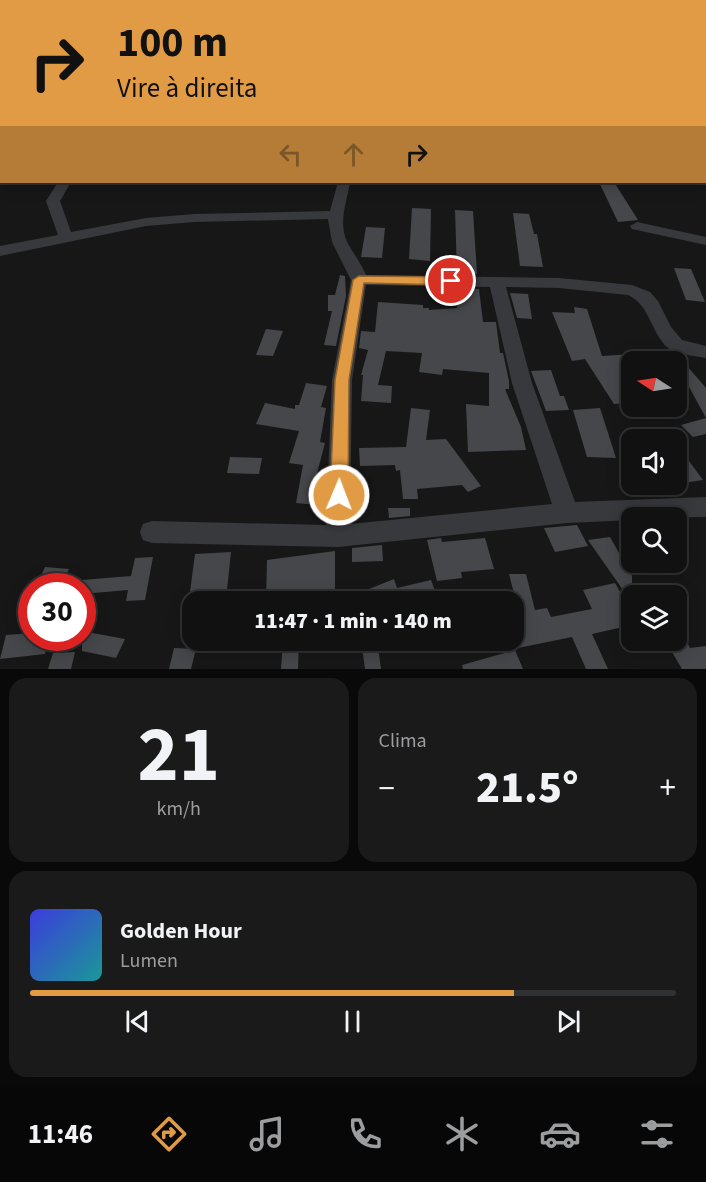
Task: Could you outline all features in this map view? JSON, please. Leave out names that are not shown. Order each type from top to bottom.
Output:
[{"type":"street","points":[[63,183],[53,201],[66,238]]},
{"type":"street","points":[[338,536],[342,380],[359,280],[355,265],[338,238],[335,215],[344,183]]},
{"type":"street","points":[[0,251],[146,222],[194,218],[335,215]]},
{"type":"street","points":[[24,246],[43,233],[58,216]]},
{"type":"street","points":[[637,226],[706,241]]},
{"type":"street","points":[[359,280],[559,283],[632,290],[644,296],[652,305],[663,329],[676,345],[706,352]]},
{"type":"street","points":[[497,282],[522,383],[567,513]]},
{"type":"street","points":[[152,532],[338,536],[567,513],[706,507]]},
{"type":"building","points":[[599,183],[615,183],[638,220],[618,222]]},
{"type":"building","points":[[412,208],[431,209],[430,261],[409,259]]},
{"type":"building","points":[[455,210],[473,211],[477,274],[457,274]]},
{"type":"building","points":[[513,213],[529,214],[534,234],[537,234],[543,267],[520,266]]},
{"type":"building","points":[[366,227],[385,228],[382,258],[361,257]]},
{"type":"building","points":[[674,268],[691,269],[705,302],[686,300]]},
{"type":"building","points":[[340,275],[345,276],[346,296],[336,346],[324,345],[332,311],[328,311],[328,295],[335,295]]},
{"type":"building","points":[[455,289],[479,289],[483,322],[496,322],[500,353],[503,353],[509,381],[509,389],[505,389],[521,427],[526,450],[468,452],[466,404],[489,406],[489,373],[443,369],[442,375],[419,372],[422,353],[386,351],[378,385],[392,386],[391,403],[361,401],[363,375],[361,375],[368,350],[359,348],[361,331],[375,332],[378,302],[423,305],[423,308],[429,308],[429,310],[457,308]]},
{"type":"building","points":[[510,293],[528,294],[532,319],[517,318]]},
{"type":"building","points":[[574,307],[587,309],[602,356],[621,355],[621,404],[614,404],[585,359],[572,361],[552,312],[575,313]]},
{"type":"building","points":[[266,329],[283,331],[273,356],[256,355]]},
{"type":"building","points":[[687,366],[706,388],[706,418],[688,385]]},
{"type":"building","points":[[551,370],[560,396],[564,396],[569,410],[546,411],[531,371]]},
{"type":"building","points":[[306,383],[327,386],[321,407],[326,408],[320,442],[325,443],[315,481],[323,481],[319,505],[296,503],[303,465],[289,463],[299,431],[256,424],[265,403],[295,409],[295,405],[299,405]]},
{"type":"building","points":[[411,408],[430,410],[426,440],[446,439],[481,486],[468,492],[462,485],[417,489],[418,499],[403,499],[400,470],[396,471],[395,465],[360,466],[359,448],[406,447]]},
{"type":"building","points":[[600,408],[616,458],[587,457],[573,410]]},
{"type":"building","points":[[706,418],[706,434],[693,437],[681,425]]},
{"type":"building","points":[[230,457],[262,458],[259,474],[227,473]]},
{"type":"building","points":[[687,461],[689,461],[703,480],[687,482]]},
{"type":"building","points":[[388,508],[410,508],[410,516],[389,518]]},
{"type":"building","points":[[577,525],[588,546],[555,552],[544,528]]},
{"type":"building","points":[[610,537],[621,556],[621,573],[630,573],[632,585],[621,585],[621,587],[588,540]]},
{"type":"building","points":[[441,538],[442,542],[485,538],[494,569],[461,572],[462,578],[437,581],[427,540]]},
{"type":"building","points":[[382,545],[383,561],[352,562],[352,548]]},
{"type":"building","points":[[335,551],[335,591],[266,591],[267,560]]},
{"type":"building","points":[[231,552],[227,590],[190,591],[195,554]]},
{"type":"building","points":[[153,557],[145,600],[126,601],[128,590],[96,593],[96,579],[131,576],[135,558]]},
{"type":"building","points":[[45,567],[69,569],[67,573],[42,573]]},
{"type":"building","points":[[509,574],[526,574],[535,610],[547,608],[551,617],[592,609],[583,590],[615,583],[621,594],[621,627],[592,634],[608,669],[586,669],[572,637],[524,647],[524,591],[513,591]]},
{"type":"building","points":[[394,579],[397,588],[431,580],[435,591],[370,591],[369,589]]},
{"type":"building","points":[[18,634],[18,651],[46,651],[45,654],[0,659],[6,635]]},
{"type":"building","points":[[96,634],[125,639],[116,658],[82,651],[96,651]]},
{"type":"building","points":[[687,642],[690,648],[706,646],[706,669],[682,669],[671,651],[687,651]]},
{"type":"building","points":[[174,648],[182,648],[182,651],[196,651],[191,669],[169,669]]},
{"type":"building","points":[[282,651],[299,651],[298,669],[281,669]]},
{"type":"building","points":[[363,651],[379,651],[381,669],[365,669]]},
{"type":"building","points":[[515,651],[523,669],[463,669],[462,665]]},
{"type":"building","points":[[75,652],[71,669],[48,669],[53,653]]},
{"type":"route","points":[[339,495],[342,380],[359,280],[451,281]]}]
